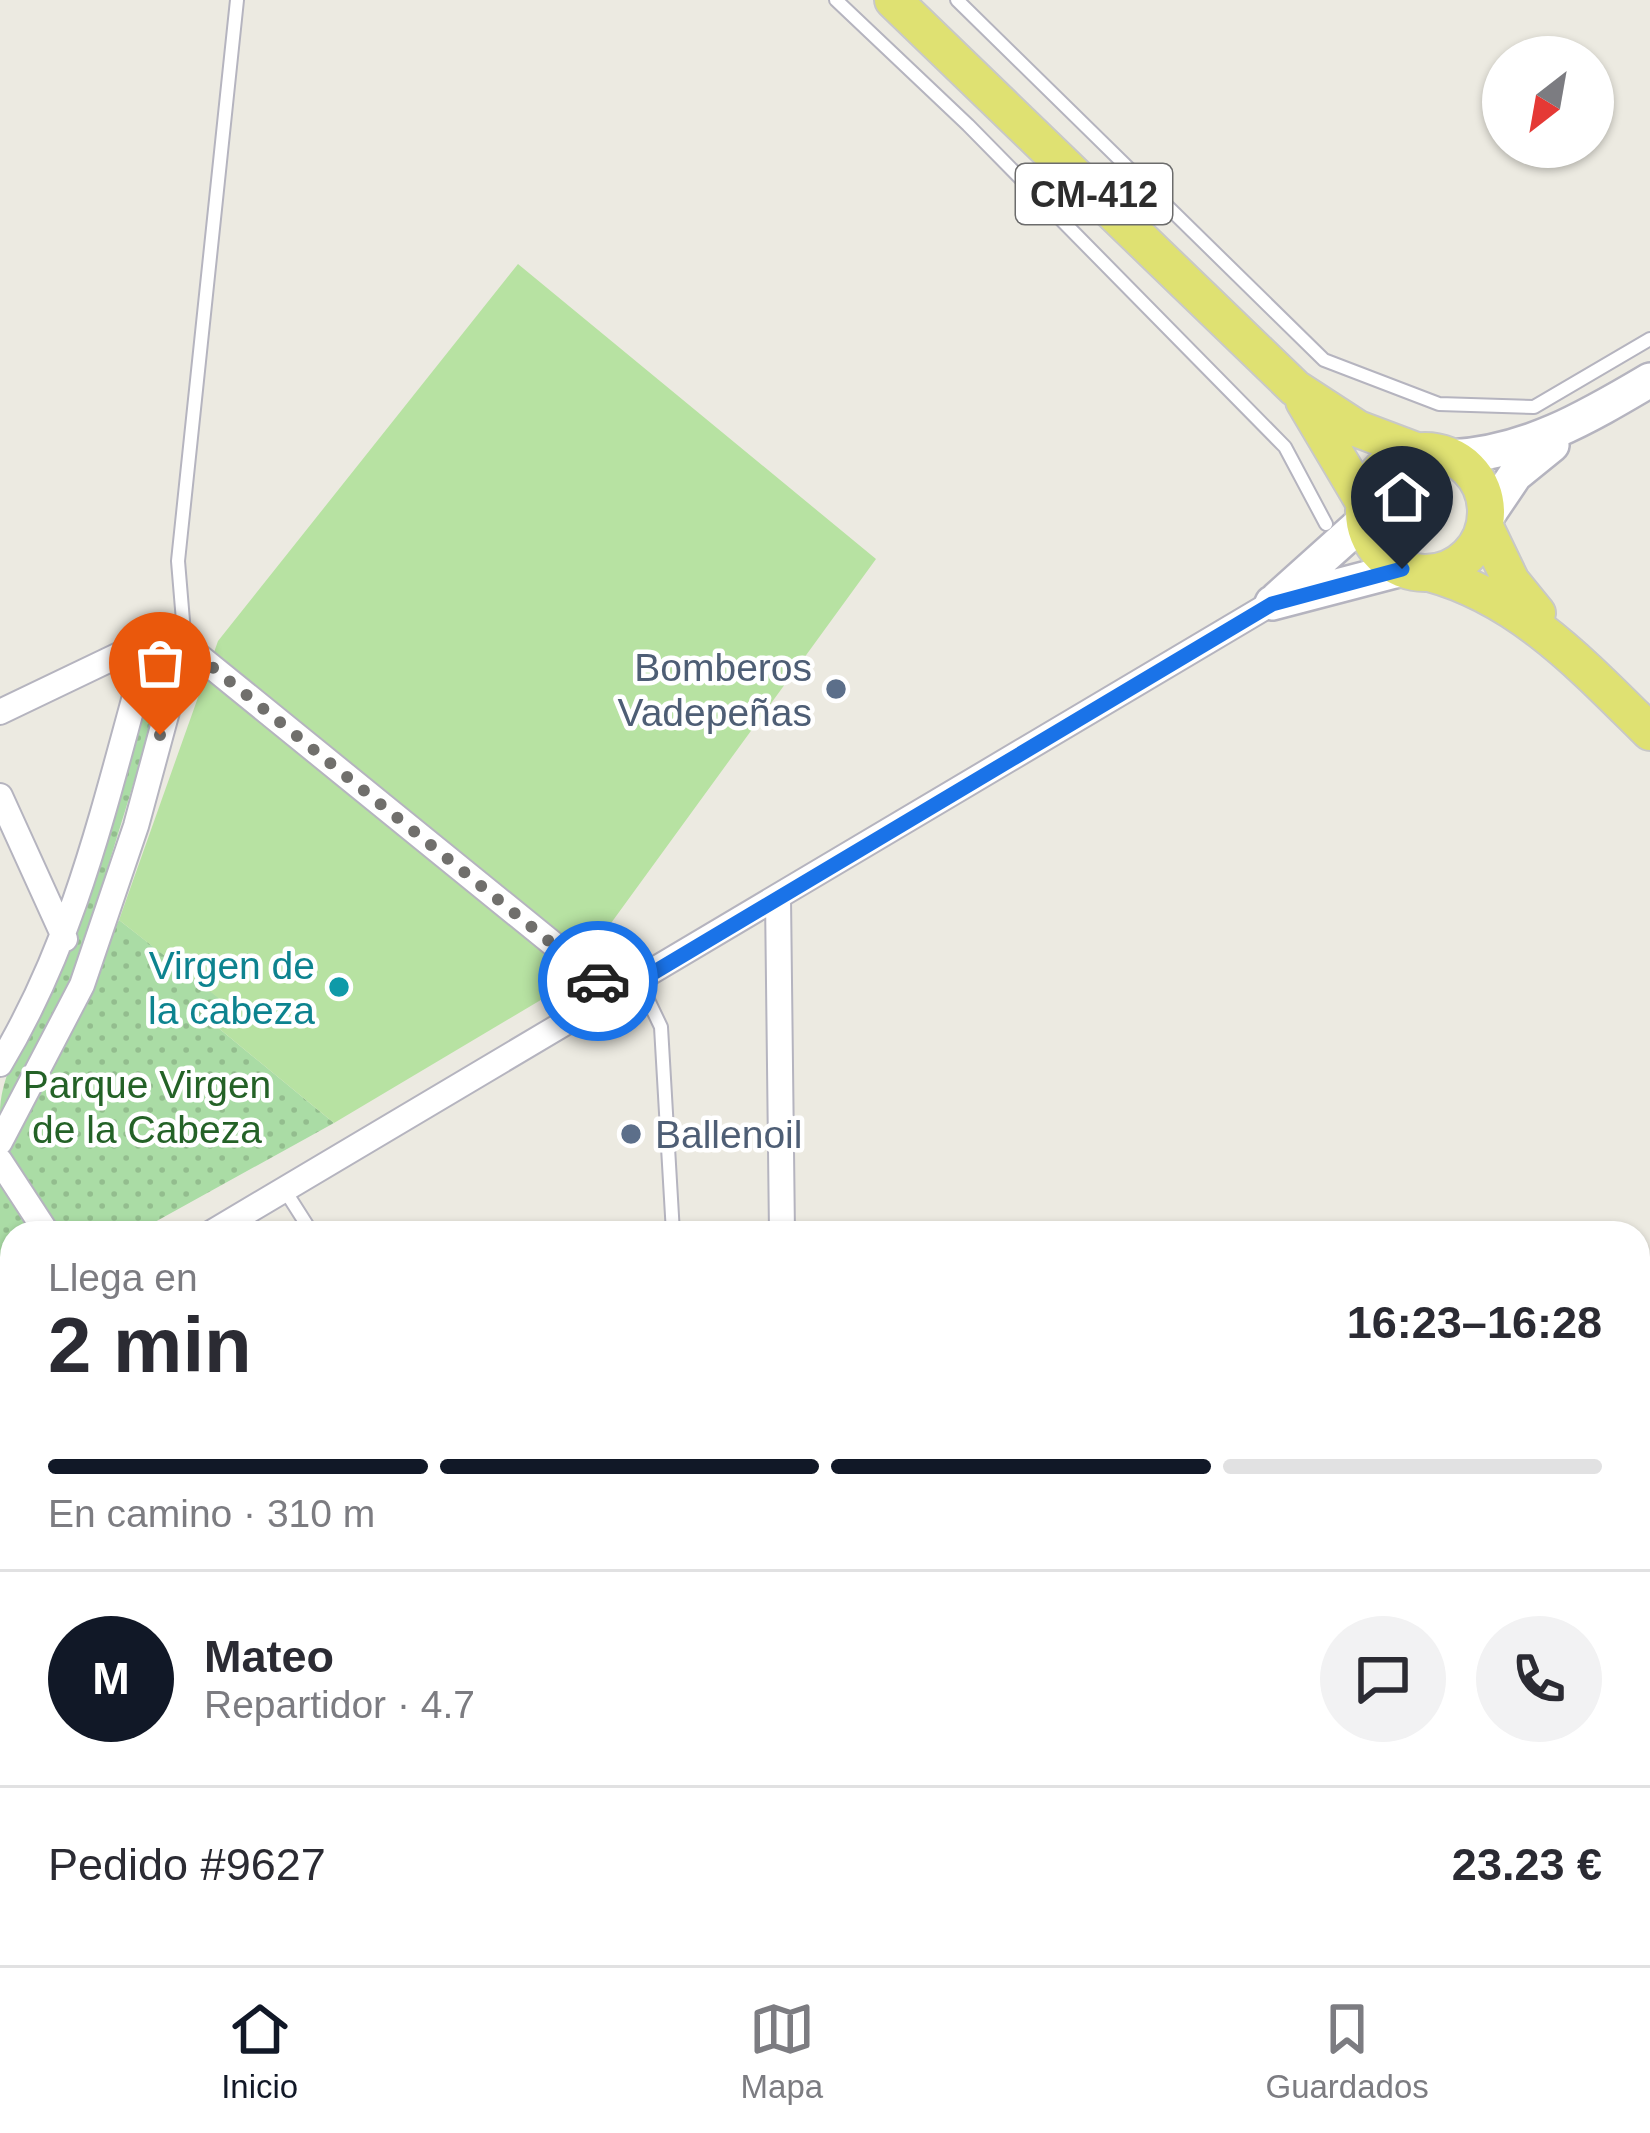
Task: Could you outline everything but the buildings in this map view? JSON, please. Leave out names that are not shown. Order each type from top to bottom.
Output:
[{"type":"main road","name":"CM-412","points":[[892,0],[1295,388],[1358,429],[1435,454]]},
{"type":"main road","points":[[1272,604],[1465,559],[1515,475],[1570,427],[1650,380]]},
{"type":"main road","name":"CM-412","points":[[1295,388],[1365,512],[1377,550],[1416,571]]},
{"type":"main road","points":[[1272,604],[1365,512],[1383,468],[1435,454],[1494,454],[1570,427]]},
{"type":"main road","points":[[1435,454],[1478,482],[1485,522],[1510,581],[1556,640],[1650,732]]},
{"type":"main road","points":[[1416,571],[1479,589],[1556,640]]},
{"type":"street","points":[[231,1221],[1272,604]]},
{"type":"street","points":[[0,1142],[82,985],[136,826],[185,645]]},
{"type":"street","points":[[0,712],[121,654],[149,646],[185,645],[616,995]]},
{"type":"street","points":[[0,1064],[39,1000],[65,939],[149,646]]},
{"type":"street","points":[[0,796],[65,939]]},
{"type":"street","points":[[778,898],[782,1221]]},
{"type":"street","points":[[0,1161],[39,1221]]},
{"type":"lane","points":[[185,645],[178,561],[237,0]]},
{"type":"lane","points":[[836,0],[968,125],[1285,447],[1327,524]]},
{"type":"lane","points":[[957,0],[1324,360],[1439,404],[1534,407],[1650,339]]},
{"type":"lane","points":[[639,980],[662,1027],[672,1221]]},
{"type":"lane","points":[[284,1189],[304,1221]]},
{"type":"green space","points":[[518,264],[876,559],[566,985],[334,1123],[216,1026],[226,1004],[119,920],[218,641]]},
{"type":"green space","points":[[155,665],[169,668],[78,964],[0,1114],[7,1075],[55,983],[90,890]]},
{"type":"green space","name":"Parque Virgen de la Cabeza","points":[[119,920],[227,1004],[216,1026],[334,1123],[157,1221],[0,1221],[0,1170]]},
{"type":"way so far","points":[[160,735],[185,645],[598,981]]},
{"type":"place","name":"Bomberos Vadepeñas","points":[[836,689]]},
{"type":"place","name":"Virgen de la cabeza","points":[[339,987]]},
{"type":"place","name":"Ballenoil","points":[[631,1134]]},
{"type":"route","points":[[598,981],[616,995],[1272,604],[1402,569]]}]
